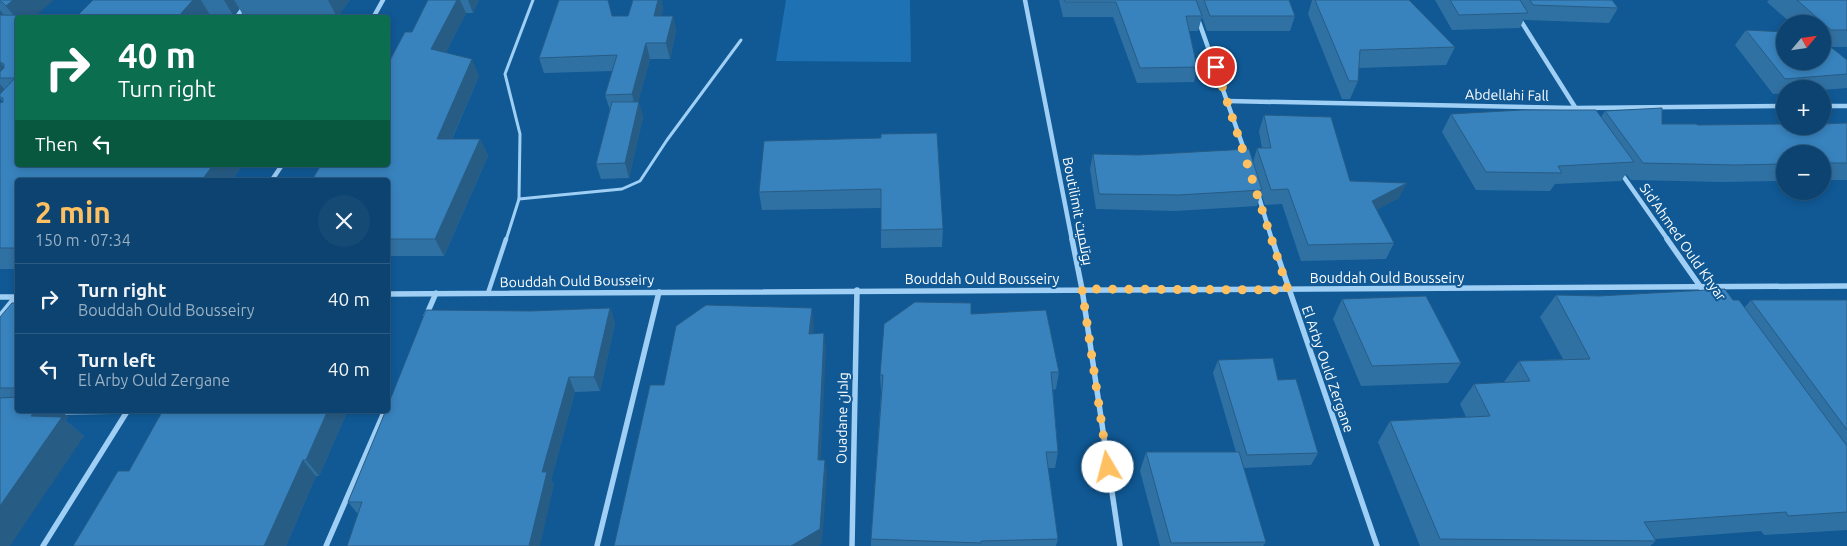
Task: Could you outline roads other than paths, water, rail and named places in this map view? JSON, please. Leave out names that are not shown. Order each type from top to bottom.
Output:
[{"type":"street","points":[[238,15],[249,0]]},
{"type":"street","points":[[375,15],[383,0]]},
{"type":"street","name":"Boutilimit بوتلميت","points":[[1025,0],[1082,289],[1120,546]]},
{"type":"street","points":[[1194,9],[1228,101],[1246,157]]},
{"type":"street","points":[[1514,10],[1586,124]]},
{"type":"street","name":"Abdellahi Fall","points":[[1228,101],[1575,108],[1776,106]]},
{"type":"street","points":[[1831,106],[1847,106]]},
{"type":"street","name":"Sid'Ahmed Ould Khyar","points":[[1615,165],[1707,296]]},
{"type":"street","points":[[273,178],[281,167]]},
{"type":"street","name":"El Arby Ould Zergane","points":[[1255,186],[1288,290],[1377,546]]},
{"type":"street","name":"Bouddah Ould Bousseiry","points":[[390,294],[1847,286]]},
{"type":"street","name":"Ouadane وادان","points":[[852,546],[857,290]]},
{"type":"street","points":[[597,546],[660,292]]},
{"type":"street","points":[[425,319],[436,293]]},
{"type":"street","points":[[0,297],[15,296]]},
{"type":"street","points":[[0,316],[15,298]]},
{"type":"street","points":[[44,546],[126,413]]},
{"type":"street","points":[[326,546],[384,413]]},
{"type":"lane","points":[[488,293],[520,199],[520,134],[506,85],[505,74],[533,0]]},
{"type":"lane","points":[[520,199],[622,189],[640,181],[667,140],[741,40]]}]
